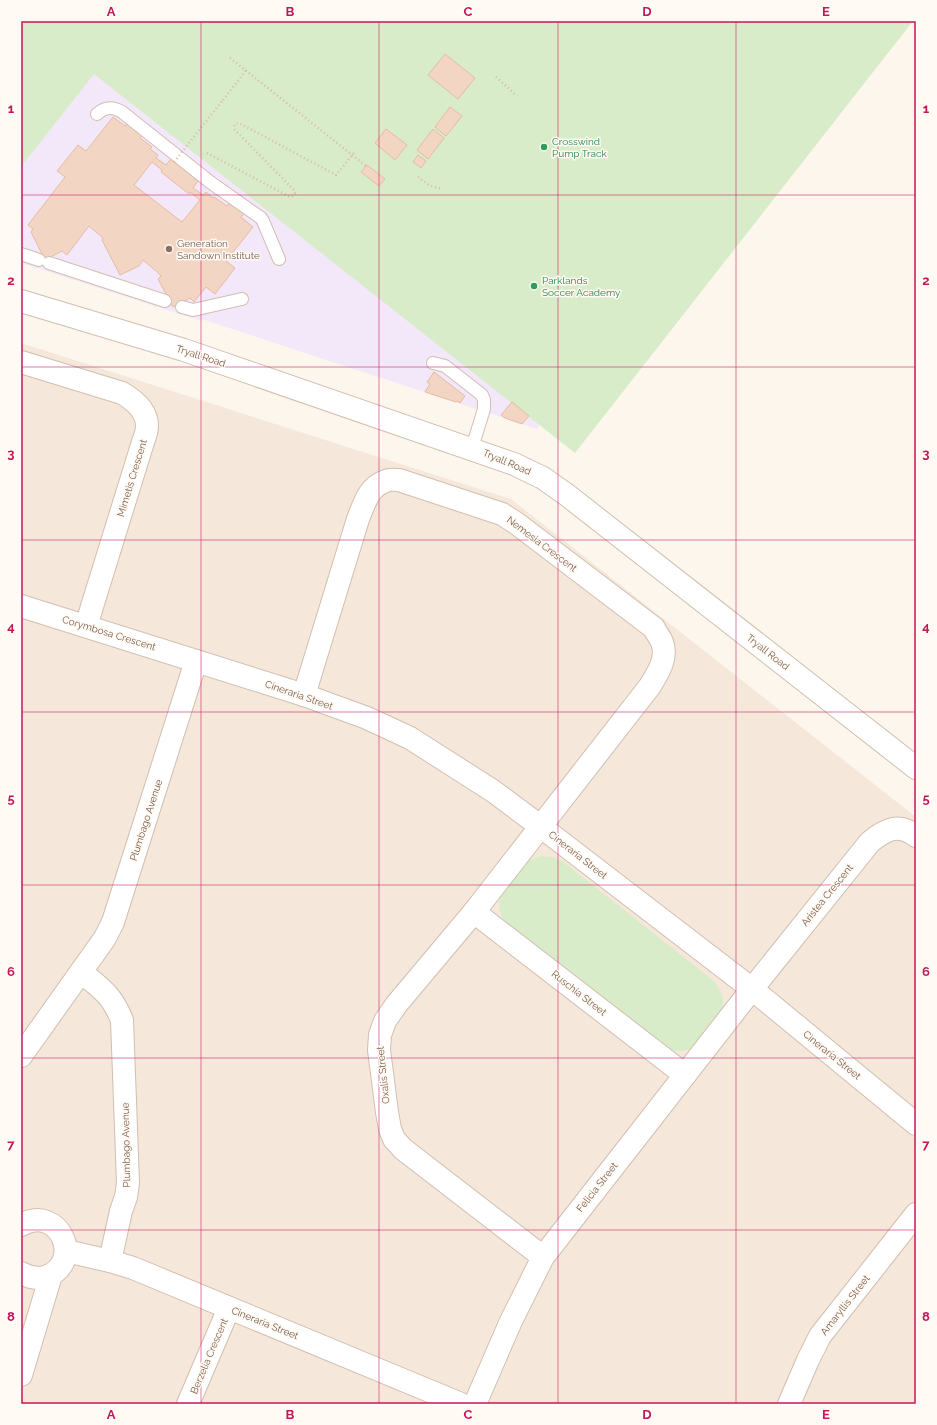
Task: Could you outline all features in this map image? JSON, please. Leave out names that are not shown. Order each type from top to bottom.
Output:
[{"type":"street","name":"Tryall Road","points":[[21,301],[184,350],[472,448],[514,464],[543,478],[567,495],[916,768]]},
{"type":"street","name":"Mimetis Crescent","points":[[21,362],[122,393],[135,401],[144,413],[147,426],[144,442],[86,626]]},
{"type":"street","name":"Nemesia Crescent","points":[[304,695],[358,519],[366,498],[375,487],[386,480],[399,480],[502,514],[516,522],[654,628],[662,642],[664,655],[660,669],[650,686],[540,826]]},
{"type":"street","name":"Corymbosa Crescent","points":[[21,606],[196,661]]},
{"type":"street","name":"Cineraria Street","points":[[196,661],[304,695],[366,718],[410,738],[493,791],[752,989],[916,1124]]},
{"type":"street","name":"Plumbago Avenue","points":[[21,1056],[105,938],[117,910],[196,661]]},
{"type":"street","name":"Oxalis Street","points":[[540,826],[474,912],[396,1004],[385,1021],[380,1035],[379,1050],[390,1129],[394,1139],[403,1149],[543,1257]]},
{"type":"street","name":"Aristea Crescent","points":[[752,989],[870,842],[881,834],[892,829],[902,829],[916,836]]},
{"type":"street","name":"Ruschia Street","points":[[474,912],[685,1075]]},
{"type":"street","name":"Plumbago Avenue","points":[[81,972],[105,992],[115,1004],[122,1020],[128,1183],[110,1261]]},
{"type":"street","name":"Felicia Street","points":[[475,1404],[511,1321],[543,1257],[752,989]]},
{"type":"street","name":"Amaryllis Street","points":[[789,1404],[820,1336],[916,1214]]},
{"type":"street","points":[[21,1225],[26,1222],[36,1220],[45,1221],[54,1226],[61,1232],[65,1241],[66,1251],[58,1269],[51,1275],[42,1278],[32,1277],[21,1273]]},
{"type":"street","name":"Cineraria Street","points":[[66,1251],[110,1261],[168,1282],[461,1404]]},
{"type":"street","points":[[23,1364],[51,1275]]},
{"type":"street","name":"Berzelia Crescent","points":[[188,1404],[229,1308]]},
{"type":"lane","points":[[97,114],[102,110],[116,108],[174,158],[261,218],[279,259]]},
{"type":"lane","points":[[21,254],[165,301]]},
{"type":"lane","points":[[182,307],[193,310],[242,299]]},
{"type":"lane","points":[[433,363],[445,366],[482,395],[485,404],[472,448]]},
{"type":"path","points":[[230,58],[354,154],[366,166]]},
{"type":"path","points":[[174,158],[246,70]]},
{"type":"path","points":[[496,77],[517,96]]},
{"type":"path","points":[[206,153],[290,197],[295,193],[294,190],[234,129],[236,123],[239,123],[336,176],[354,154]]},
{"type":"path","points":[[174,158],[183,146],[187,144],[192,145]]},
{"type":"path","points":[[418,177],[429,185],[441,189]]},
{"type":"shaded area","name":"Generation Sandown Institute","points":[[94,73],[540,425],[537,429],[202,319],[201,321],[21,263],[21,167]]},
{"type":"shaded area","points":[[21,343],[511,499],[916,817],[916,1404],[21,1404]]},
{"type":"green space","name":"Parklands Soccer Academy","points":[[21,21],[913,21],[575,453],[94,74],[21,167]]},
{"type":"green space","points":[[542,856],[553,857],[562,861],[714,981],[723,998],[722,1010],[718,1018],[698,1043],[687,1050],[681,1051],[664,1048],[505,923],[499,905],[504,891],[525,863],[533,858]]},
{"type":"building","points":[[445,54],[475,78],[458,99],[428,75]]},
{"type":"building","points":[[450,107],[462,116],[446,136],[435,127]]},
{"type":"building","points":[[113,117],[125,126],[130,120],[144,132],[140,138],[152,147],[150,149],[158,155],[156,158],[166,165],[171,159],[198,181],[193,188],[203,195],[206,192],[227,206],[231,200],[246,211],[241,217],[253,227],[226,261],[235,268],[215,294],[206,287],[194,302],[190,298],[173,307],[158,279],[161,276],[156,271],[143,260],[139,266],[120,275],[102,240],[103,238],[89,226],[67,255],[62,251],[45,260],[31,232],[33,229],[28,225],[65,177],[57,171],[78,145],[86,151]],"holes":[[[152,162],[162,170],[161,172],[189,194],[190,192],[200,200],[182,222],[134,185]]]},
{"type":"building","points":[[386,129],[407,145],[395,160],[375,143]]},
{"type":"building","points":[[433,129],[444,138],[428,159],[417,150]]},
{"type":"building","points":[[418,155],[426,161],[421,168],[413,162]]},
{"type":"building","points":[[367,165],[385,179],[379,186],[361,172]]},
{"type":"building","points":[[434,372],[465,396],[460,403],[425,392],[430,384],[427,382]]},
{"type":"building","points":[[512,402],[529,416],[522,424],[501,415]]},
{"type":"place","name":"Crosswind Pump Track","points":[[544,147]]},
{"type":"place","name":"Generation Sandown Institute","points":[[169,249]]},
{"type":"place","name":"Parklands Soccer Academy","points":[[534,286]]}]
